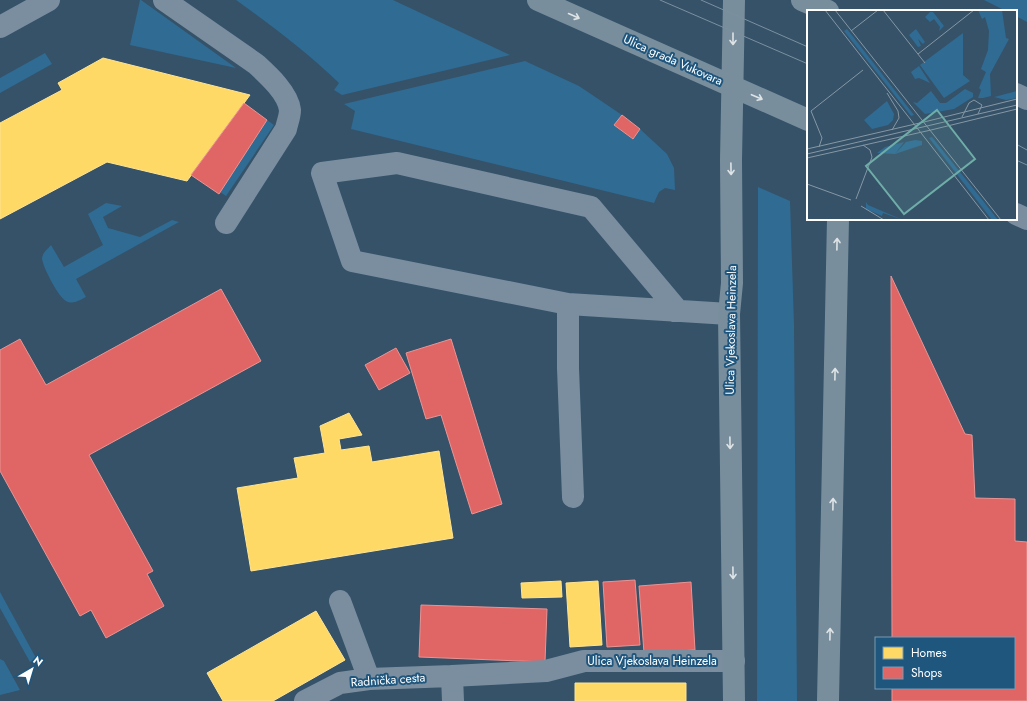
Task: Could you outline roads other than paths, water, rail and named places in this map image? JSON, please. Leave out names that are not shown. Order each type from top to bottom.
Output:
[{"type":"main road","name":"Ulica grada Vukovara","points":[[538,0],[807,120]]},
{"type":"main road","name":"Ulica Vjekoslava Heinzela","points":[[734,0],[731,160],[732,284],[729,314],[734,701]]},
{"type":"main road","points":[[802,0],[826,10]]},
{"type":"main road","points":[[828,10],[829,0]]},
{"type":"main road","points":[[828,701],[838,220]]},
{"type":"street","points":[[0,27],[49,0]]},
{"type":"street","points":[[164,0],[256,64],[278,87],[290,110],[286,129],[226,223]]},
{"type":"street","points":[[1017,94],[1027,99]]},
{"type":"street","points":[[674,311],[675,307],[591,207],[396,163],[322,173],[352,261],[568,304],[674,311],[729,314]]},
{"type":"street","points":[[1017,214],[1027,219]]},
{"type":"street","points":[[568,304],[568,368],[573,497]]},
{"type":"street","points":[[340,601],[369,679]]},
{"type":"street","name":"Ulica Vjekoslava Heinzela","points":[[452,676],[546,671],[584,661],[734,661]]},
{"type":"street","points":[[452,676],[453,701]]},
{"type":"street","name":"Radnička cesta","points":[[305,701],[340,683],[369,679],[452,676]]},
{"type":"tram line","points":[[660,0],[807,64]]},
{"type":"tram line","points":[[701,0],[807,47]]},
{"type":"tram line","points":[[1017,145],[1027,150]]},
{"type":"tram line","points":[[1017,160],[1027,165]]}]
